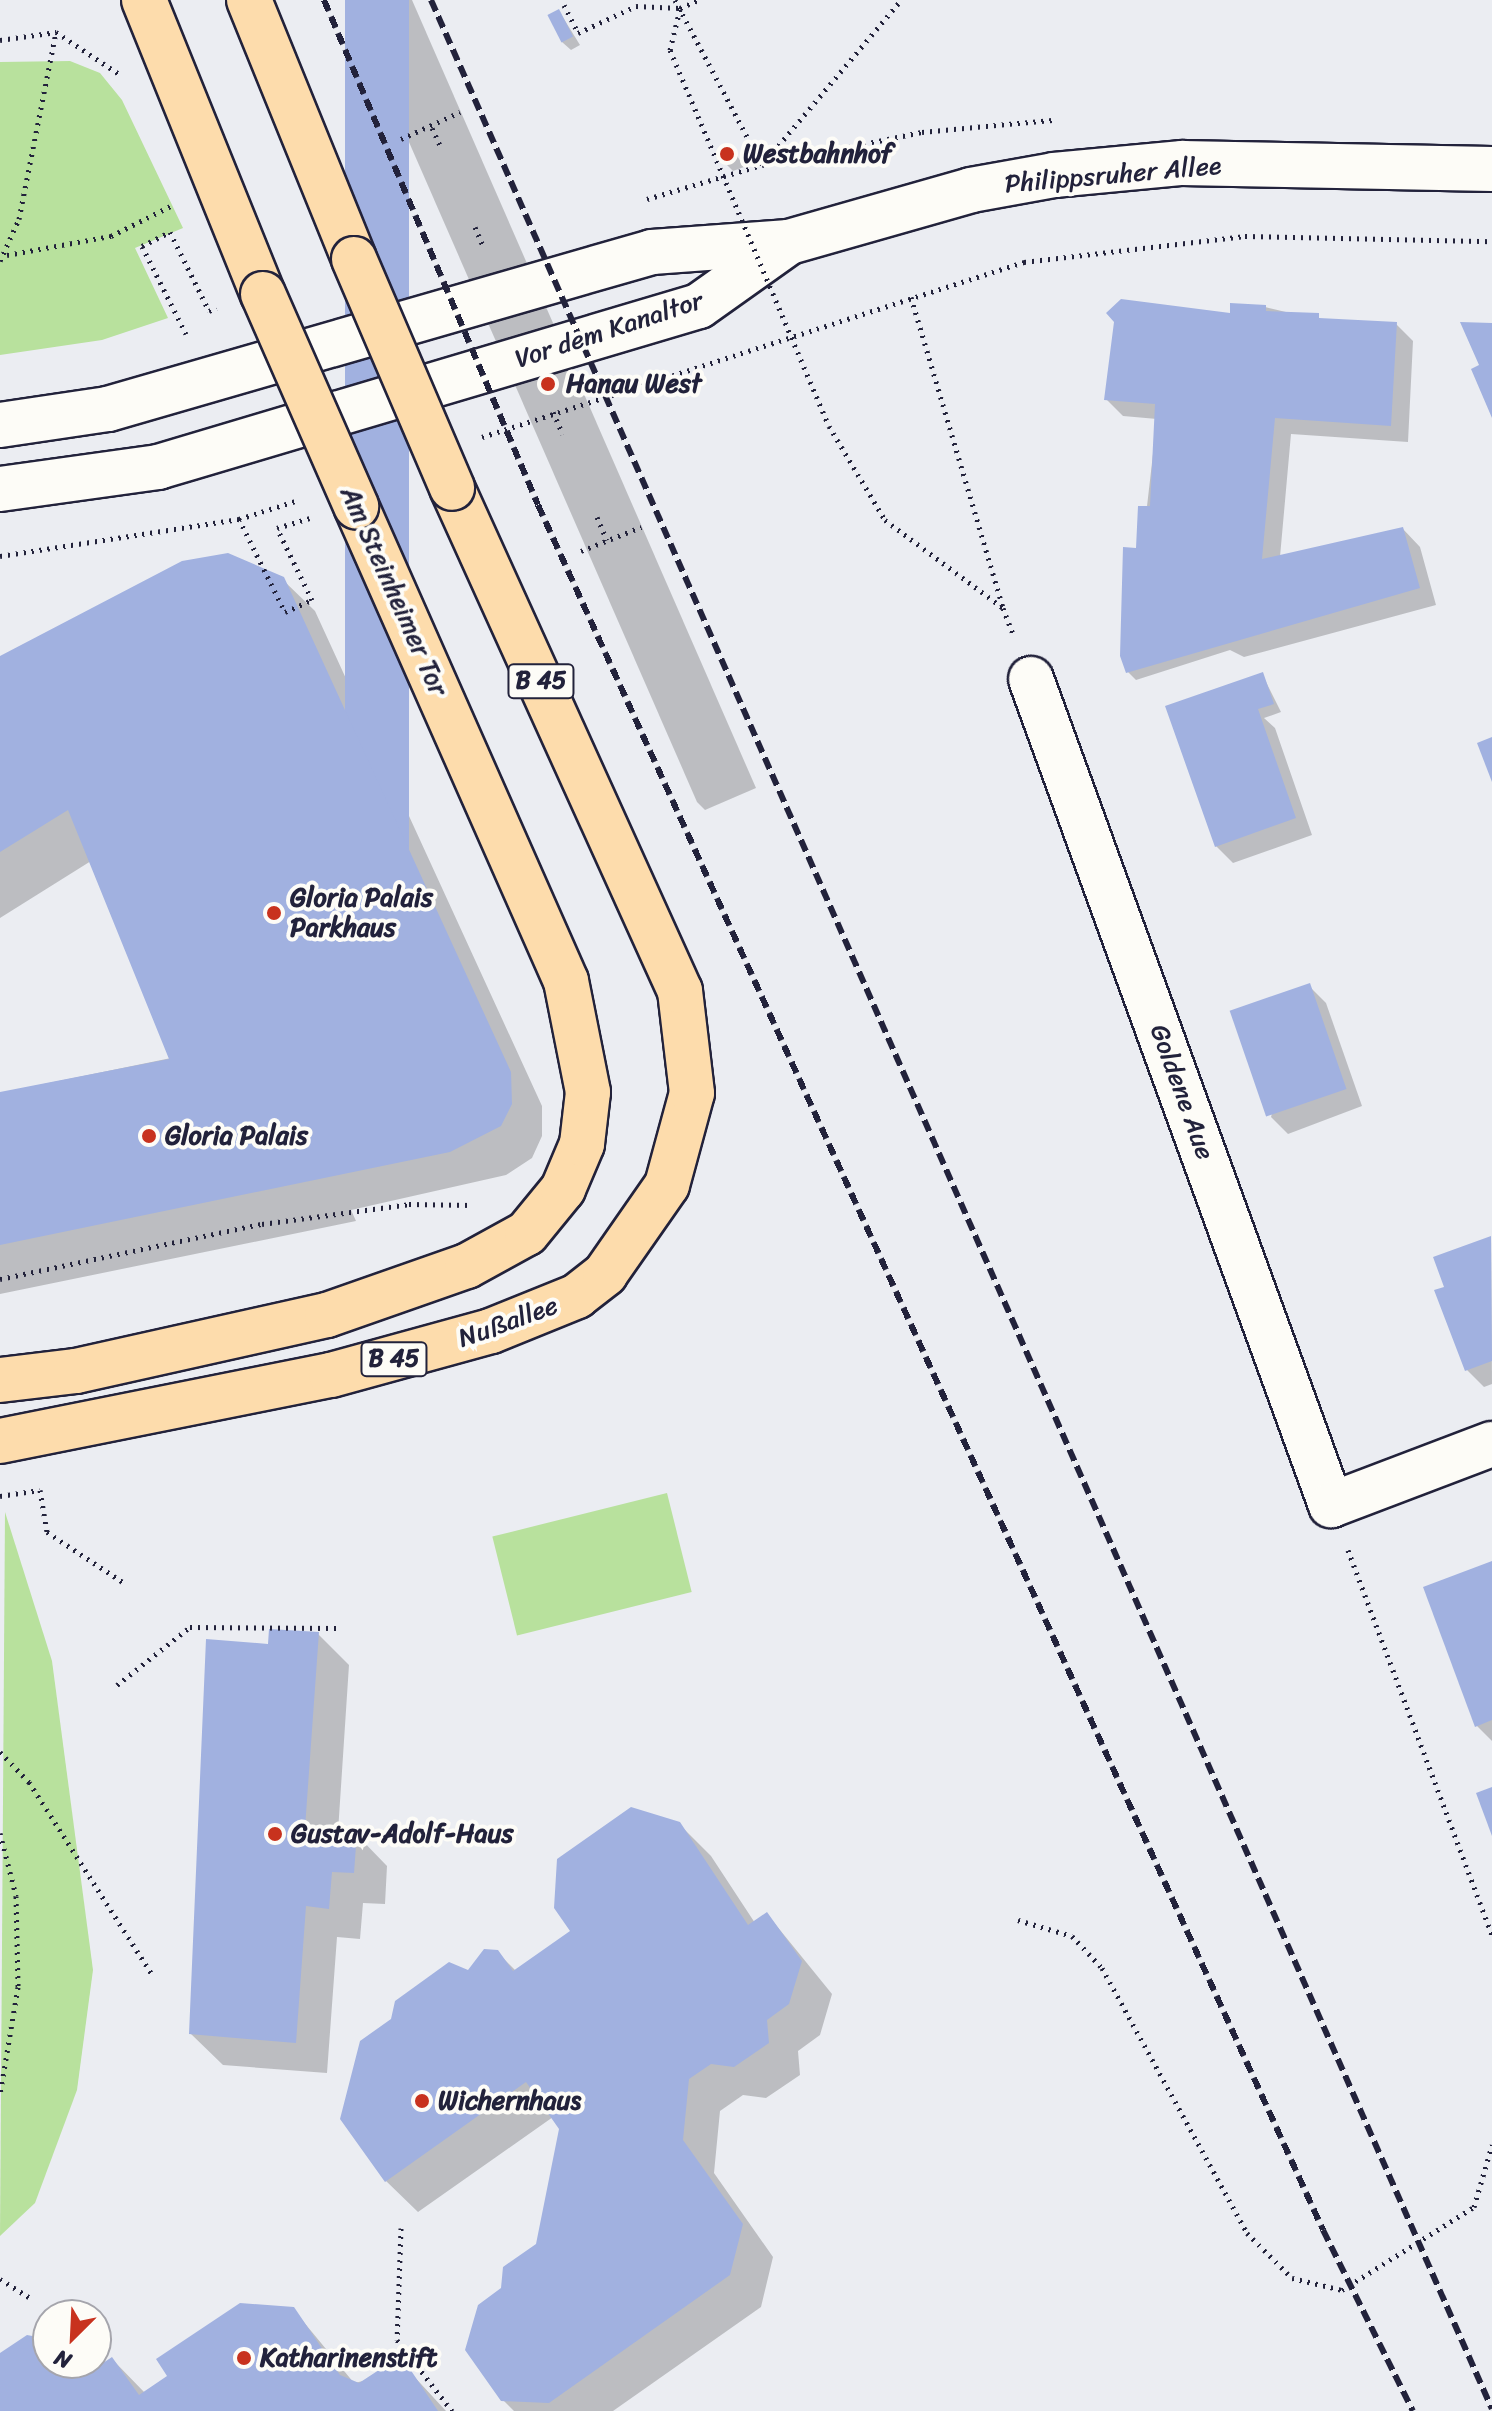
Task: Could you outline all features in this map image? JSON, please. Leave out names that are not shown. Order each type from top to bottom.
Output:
[{"type":"main road","name":"Am Steinheimer Tor","points":[[0,1380],[76,1371],[327,1315],[498,1251],[527,1233],[563,1189],[582,1144],[588,1092],[566,981],[338,510],[263,294],[144,0]]},
{"type":"main road","name":"Nußallee","points":[[0,1441],[331,1375],[491,1331],[577,1296],[642,1231],[667,1185],[687,1124],[691,1045],[680,991],[452,488],[354,259],[249,0]]},
{"type":"main road","name":"Philippsruher Allee","points":[[789,242],[971,190],[1054,175],[1182,163],[1492,169]]},
{"type":"main road","name":"Vor dem Kanaltor","points":[[0,425],[108,409],[652,252],[789,242]]},
{"type":"main road","name":"Vor dem Kanaltor","points":[[0,489],[158,467],[699,306],[789,242]]},
{"type":"main road","name":"Goldene Aue","points":[[1031,679],[1331,1505]]},
{"type":"main road","points":[[1331,1505],[1492,1444]]},
{"type":"path","points":[[675,0],[762,165],[901,0]]},
{"type":"path","points":[[564,5],[578,33],[636,6],[680,8],[699,0]]},
{"type":"path","points":[[680,8],[670,50],[829,426],[885,520],[1003,608]]},
{"type":"path","points":[[0,40],[56,32],[7,255]]},
{"type":"path","points":[[401,139],[460,112]]},
{"type":"path","points":[[432,127],[440,145]]},
{"type":"path","points":[[0,261],[7,255],[111,236],[184,199]]},
{"type":"path","points":[[475,227],[485,250]]},
{"type":"path","points":[[189,339],[142,246],[170,232],[201,296]]},
{"type":"path","points":[[478,438],[1024,262],[1245,236],[1492,241]]},
{"type":"path","points":[[911,297],[1003,608],[1031,679]]},
{"type":"path","points":[[553,412],[563,434]]},
{"type":"path","points":[[0,556],[239,519],[312,496]]},
{"type":"path","points":[[239,519],[285,612],[312,600],[277,528],[338,510]]},
{"type":"path","points":[[597,517],[607,540]]},
{"type":"path","points":[[581,551],[641,527]]},
{"type":"path","points":[[0,1279],[262,1224],[409,1204],[482,1205]]},
{"type":"path","points":[[0,1496],[40,1490],[47,1532],[126,1584]]},
{"type":"path","points":[[1331,1505],[1492,1936]]},
{"type":"path","points":[[117,1685],[190,1627],[339,1628]]},
{"type":"path","points":[[0,1752],[29,1782],[152,1974]]},
{"type":"path","points":[[0,1833],[16,1896],[18,1987],[0,2095]]},
{"type":"path","points":[[1018,1920],[1072,1936],[1102,1968],[1247,2233],[1292,2278],[1342,2290],[1474,2207],[1492,2145]]},
{"type":"path","points":[[401,2228],[397,2340],[452,2411]]},
{"type":"path","points":[[0,2279],[29,2297]]},
{"type":"green space","points":[[70,61],[100,73],[122,100],[183,228],[135,248],[168,318],[102,340],[0,355],[0,62]]},
{"type":"green space","points":[[667,1493],[692,1592],[517,1636],[492,1537]]},
{"type":"green space","points":[[5,1512],[52,1661],[93,1970],[77,2090],[35,2203],[0,2236]]},
{"type":"building","points":[[345,0],[409,0],[409,876],[345,876]]},
{"type":"building","points":[[559,9],[573,37],[561,43],[547,15]]},
{"type":"building","name":"Westbahnhof","points":[[731,144],[737,158],[723,164],[717,150]]},
{"type":"building","points":[[1121,299],[1230,313],[1230,303],[1266,305],[1266,311],[1319,313],[1319,318],[1397,322],[1391,426],[1275,418],[1262,559],[1403,527],[1420,588],[1126,673],[1120,656],[1123,547],[1136,548],[1138,506],[1150,506],[1155,404],[1104,400],[1114,322],[1106,313]]},
{"type":"building","points":[[1460,322],[1492,323],[1492,418],[1471,369],[1479,365]]},
{"type":"building","name":"Gloria Palais Parkhaus","points":[[228,553],[284,577],[511,1072],[512,1104],[501,1126],[450,1152],[0,1245],[0,1092],[169,1059],[68,810],[0,852],[0,656],[182,561]]},
{"type":"building","points":[[1263,672],[1274,704],[1258,709],[1296,818],[1215,847],[1165,706]]},
{"type":"building","points":[[1492,737],[1492,782],[1477,743]]},
{"type":"building","points":[[1310,983],[1346,1089],[1266,1117],[1230,1011]]},
{"type":"building","points":[[1491,1236],[1492,1361],[1465,1371],[1434,1290],[1444,1287],[1433,1257]]},
{"type":"building","points":[[1492,1561],[1492,1720],[1475,1727],[1423,1587]]},
{"type":"building","name":"Gustav-Adolf-Haus","points":[[269,1629],[319,1632],[305,1828],[357,1832],[354,1873],[332,1872],[329,1909],[306,1906],[296,2043],[189,2034],[206,1639],[268,1644]]},
{"type":"building","points":[[1492,1787],[1492,1836],[1476,1793]]},
{"type":"building","name":"Wichernhaus","points":[[631,1807],[680,1822],[748,1925],[767,1912],[802,1961],[789,2004],[767,2020],[769,2043],[734,2067],[711,2064],[689,2079],[683,2140],[743,2224],[730,2275],[549,2403],[501,2401],[465,2350],[478,2305],[501,2288],[503,2267],[536,2244],[559,2129],[526,2082],[385,2182],[340,2119],[360,2041],[391,2019],[395,2001],[449,1962],[468,1970],[484,1949],[498,1950],[513,1971],[570,1931],[554,1908],[557,1859]]},
{"type":"building","name":"Katharinenstift","points":[[240,2303],[294,2307],[340,2375],[359,2383],[382,2368],[410,2369],[438,2411],[0,2411],[0,2353],[27,2335],[32,2336],[32,2379],[112,2379],[112,2357],[139,2395],[167,2376],[156,2359]]},
{"type":"railway","points":[[324,0],[538,505],[1323,2230],[1413,2411]]},
{"type":"railway","points":[[431,0],[1492,2409]]},
{"type":"place","name":"Westbahnhof","points":[[727,154]]},
{"type":"place","name":"Hanau West","points":[[548,384]]},
{"type":"place","name":"Gloria Palais Parkhaus","points":[[274,913]]},
{"type":"place","name":"Gloria Palais","points":[[149,1136]]},
{"type":"place","name":"Gustav-Adolf-Haus","points":[[275,1834]]},
{"type":"place","name":"Wichernhaus","points":[[422,2101]]},
{"type":"place","name":"Katharinenstift","points":[[244,2358]]}]
